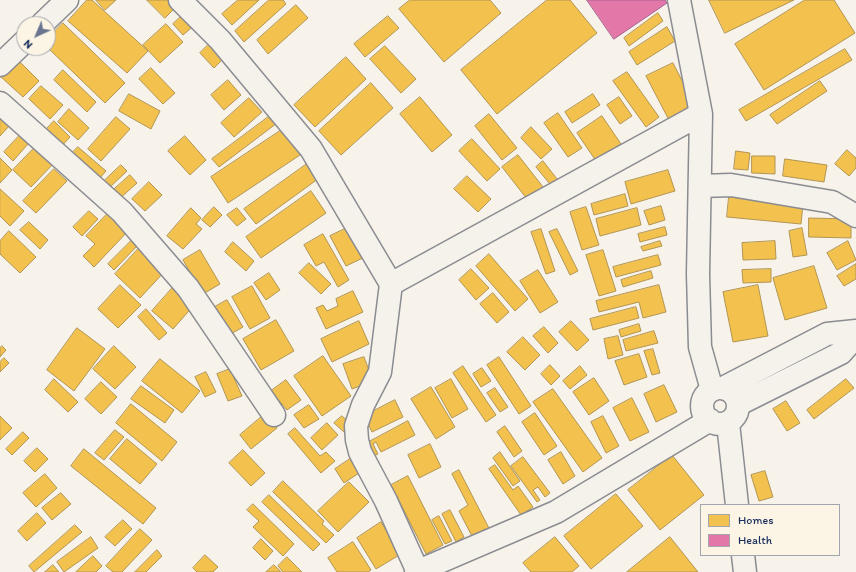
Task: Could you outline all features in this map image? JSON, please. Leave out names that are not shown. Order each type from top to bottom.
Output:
[{"type":"street","points":[[50,16],[67,0]]},
{"type":"street","points":[[180,0],[220,40],[311,149],[391,284],[380,372],[363,405],[356,426],[357,440],[360,452],[386,501],[417,572],[556,512],[841,353],[856,336]]},
{"type":"street","points":[[679,0],[701,114],[698,274],[700,347],[718,389],[734,394],[726,416],[737,504]]},
{"type":"street","points":[[0,65],[16,50]]},
{"type":"street","points":[[0,103],[134,225],[188,288],[274,415]]},
{"type":"street","points":[[391,284],[701,114]]},
{"type":"street","points":[[700,186],[731,185],[832,202],[856,216]]},
{"type":"street","points":[[726,416],[704,413],[702,405],[705,396],[827,334],[856,331]]},
{"type":"street","points":[[742,556],[745,572]]},
{"type":"building: Homes","points":[[87,0],[92,0],[148,51],[127,73],[68,21]]},
{"type":"building: Homes","points":[[96,0],[116,0],[105,10]]},
{"type":"building: Homes","points":[[147,0],[175,0],[179,4],[165,18]]},
{"type":"building: Homes","points":[[238,0],[259,0],[232,25],[222,14]]},
{"type":"building: Homes","points":[[269,0],[283,0],[286,4],[244,42],[235,31]]},
{"type":"building: Homes","points":[[410,0],[490,0],[501,13],[444,62],[399,9]]},
{"type":"building: Homes","points":[[547,0],[570,0],[597,33],[497,114],[461,70]]},
{"type":"building: Homes","points":[[709,0],[794,0],[725,33]]},
{"type":"building: Homes","points":[[805,0],[834,0],[855,33],[764,90],[735,44]]},
{"type":"building: Homes","points":[[296,5],[308,18],[268,54],[257,40]]},
{"type":"building: Homes","points":[[187,11],[197,23],[183,35],[173,24]]},
{"type":"building: Homes","points":[[658,13],[663,21],[629,46],[624,38]]},
{"type":"building: Homes","points":[[388,16],[399,28],[365,57],[354,44]]},
{"type":"building: Homes","points":[[63,23],[125,83],[105,103],[56,56],[56,30]]},
{"type":"building: Homes","points":[[166,24],[183,42],[160,63],[143,45]]},
{"type":"building: Homes","points":[[667,27],[675,41],[637,65],[629,52]]},
{"type":"building: Homes","points":[[212,41],[226,56],[214,68],[200,53]]},
{"type":"building: Homes","points":[[385,46],[416,79],[401,93],[370,59]]},
{"type":"building: Homes","points":[[845,49],[852,60],[746,121],[739,110]]},
{"type":"building: Homes","points":[[346,57],[366,79],[315,127],[294,105]]},
{"type":"building: Homes","points":[[18,60],[39,81],[23,97],[1,77]]},
{"type":"building: Homes","points":[[673,63],[695,106],[669,120],[646,76]]},
{"type":"building: Homes","points":[[151,68],[175,93],[163,104],[139,79]]},
{"type":"building: Homes","points":[[63,70],[96,102],[87,112],[54,80]]},
{"type":"building: Homes","points":[[627,72],[659,117],[646,127],[613,81]]},
{"type":"building: Homes","points":[[228,80],[241,95],[224,110],[211,95]]},
{"type":"building: Homes","points":[[820,81],[827,91],[777,124],[770,115]]},
{"type":"building: Homes","points":[[371,83],[393,108],[341,155],[319,131]]},
{"type":"building: Homes","points":[[41,86],[63,105],[50,119],[29,99]]},
{"type":"building: Homes","points":[[129,94],[160,111],[151,129],[119,111]]},
{"type":"building: Homes","points":[[593,94],[600,105],[572,123],[565,112]]},
{"type":"building: Homes","points":[[420,97],[452,135],[432,152],[400,114]]},
{"type":"building: Homes","points":[[619,97],[632,116],[620,124],[607,105]]},
{"type":"building: Homes","points":[[249,98],[262,112],[234,137],[221,123]]},
{"type":"building: Homes","points":[[69,109],[89,128],[78,140],[58,122]]},
{"type":"building: Homes","points":[[558,113],[582,148],[568,157],[544,123]]},
{"type":"building: Homes","points":[[489,114],[517,148],[502,160],[475,126]]},
{"type":"building: Homes","points":[[271,115],[277,123],[219,167],[212,159]]},
{"type":"building: Homes","points":[[0,116],[10,125],[0,136]]},
{"type":"building: Homes","points":[[602,116],[621,144],[596,161],[577,133]]},
{"type":"building: Homes","points":[[116,117],[130,129],[101,161],[88,149]]},
{"type":"building: Homes","points":[[54,121],[70,137],[59,149],[43,133]]},
{"type":"building: Homes","points":[[286,127],[303,153],[228,203],[211,177]]},
{"type":"building: Homes","points":[[531,127],[552,149],[541,159],[521,138]]},
{"type":"building: Homes","points":[[19,136],[28,144],[13,161],[4,152]]},
{"type":"building: Homes","points":[[185,136],[206,160],[190,175],[168,151]]},
{"type":"building: Homes","points":[[472,139],[500,169],[487,181],[459,151]]},
{"type":"building: Homes","points":[[38,144],[56,161],[31,187],[13,170]]},
{"type":"building: Homes","points":[[78,147],[106,171],[99,179],[71,154]]},
{"type":"building: Homes","points":[[847,150],[856,158],[856,168],[849,176],[835,164]]},
{"type":"building: Homes","points":[[736,151],[750,153],[748,170],[734,169]]},
{"type":"building: Homes","points":[[518,155],[543,187],[527,199],[502,167]]},
{"type":"building: Homes","points":[[752,156],[775,156],[775,174],[752,173]]},
{"type":"building: Homes","points":[[0,158],[12,170],[0,183]]},
{"type":"building: Homes","points":[[785,159],[827,165],[824,182],[783,176]]},
{"type":"building: Homes","points":[[311,161],[322,176],[256,224],[244,209]]},
{"type":"building: Homes","points":[[543,161],[561,184],[554,189],[536,167]]},
{"type":"building: Homes","points":[[121,165],[127,171],[108,189],[102,183]]},
{"type":"building: Homes","points":[[54,169],[67,181],[36,213],[23,201]]},
{"type":"building: Homes","points":[[668,170],[675,191],[631,204],[625,182]]},
{"type":"building: Homes","points":[[130,175],[137,183],[117,201],[110,193]]},
{"type":"building: Homes","points":[[467,176],[491,199],[478,212],[454,189]]},
{"type":"building: Homes","points":[[149,182],[162,195],[145,211],[132,199]]},
{"type":"building: Homes","points":[[0,189],[24,211],[10,226],[0,216]]},
{"type":"building: Homes","points":[[311,191],[326,213],[261,258],[246,237]]},
{"type":"building: Homes","points":[[625,194],[628,206],[594,215],[591,204]]},
{"type":"building: Homes","points":[[729,197],[803,204],[801,224],[727,217]]},
{"type":"building: Homes","points":[[661,206],[665,220],[649,225],[644,211]]},
{"type":"building: Homes","points":[[214,207],[222,215],[210,227],[202,220]]},
{"type":"building: Homes","points":[[586,207],[599,245],[582,250],[570,212]]},
{"type":"building: Homes","points":[[191,208],[201,218],[196,224],[202,229],[183,249],[167,236]]},
{"type":"building: Homes","points":[[237,208],[246,219],[237,226],[227,215]]},
{"type":"building: Homes","points":[[637,208],[641,225],[600,236],[596,219]]},
{"type":"building: Homes","points":[[111,210],[130,229],[94,267],[83,256],[95,244],[86,236]]},
{"type":"building: Homes","points":[[89,211],[98,219],[82,236],[73,227]]},
{"type":"building: Homes","points":[[809,218],[851,219],[851,238],[809,237]]},
{"type":"building: Homes","points":[[29,222],[48,240],[40,249],[20,230]]},
{"type":"building: Homes","points":[[349,227],[365,257],[346,266],[330,236]]},
{"type":"building: Homes","points":[[665,227],[667,235],[640,242],[638,234]]},
{"type":"building: Homes","points":[[802,228],[807,255],[793,257],[789,231]]},
{"type":"building: Homes","points":[[541,229],[555,271],[546,274],[531,232]]},
{"type":"building: Homes","points":[[557,229],[578,271],[570,275],[549,232]]},
{"type":"building: Homes","points":[[9,231],[36,257],[20,273],[0,254],[0,241]]},
{"type":"building: Homes","points":[[323,234],[349,280],[338,287],[324,262],[316,266],[304,245]]},
{"type":"building: Homes","points":[[133,239],[139,244],[114,270],[108,264]]},
{"type":"building: Homes","points":[[660,241],[662,246],[643,251],[641,247]]},
{"type":"building: Homes","points":[[775,241],[776,259],[743,260],[742,243]]},
{"type":"building: Homes","points":[[848,241],[856,260],[837,270],[827,253]]},
{"type":"building: Homes","points":[[233,242],[254,261],[246,271],[225,252]]},
{"type":"building: Homes","points":[[141,246],[166,270],[140,298],[115,274]]},
{"type":"building: Homes","points":[[200,250],[220,284],[203,294],[183,260]]},
{"type":"building: Homes","points":[[603,250],[616,291],[599,296],[586,255]]},
{"type":"building: Homes","points":[[489,254],[528,299],[515,311],[476,266]]},
{"type":"building: Homes","points":[[658,255],[661,265],[616,277],[613,267]]},
{"type":"building: Homes","points":[[309,263],[331,284],[321,294],[299,273]]},
{"type":"building: Homes","points":[[856,264],[856,279],[844,286],[837,276]]},
{"type":"building: Homes","points":[[814,266],[827,308],[785,320],[773,278]]},
{"type":"building: Homes","points":[[471,269],[489,288],[476,300],[459,280]]},
{"type":"building: Homes","points":[[771,269],[771,282],[743,283],[742,270]]},
{"type":"building: Homes","points":[[538,270],[558,302],[540,313],[520,281]]},
{"type":"building: Homes","points":[[651,271],[653,278],[623,287],[621,280]]},
{"type":"building: Homes","points":[[269,273],[280,290],[266,300],[254,283]]},
{"type":"building: Homes","points":[[120,285],[141,305],[118,328],[98,309]]},
{"type":"building: Homes","points":[[175,285],[195,304],[173,329],[152,311]]},
{"type":"building: Homes","points":[[659,285],[666,312],[643,318],[639,302],[599,312],[596,301]]},
{"type":"building: Homes","points":[[758,285],[768,336],[733,342],[723,292]]},
{"type":"building: Homes","points":[[252,286],[270,318],[250,329],[232,297]]},
{"type":"building: Homes","points":[[353,291],[363,312],[326,329],[316,308],[323,305],[327,311],[338,306],[336,299]]},
{"type":"building: Homes","points":[[493,293],[509,312],[497,323],[480,304]]},
{"type":"building: Homes","points":[[227,300],[243,327],[229,335],[213,308]]},
{"type":"building: Homes","points":[[636,307],[639,318],[593,330],[590,319]]},
{"type":"building: Homes","points":[[146,309],[167,333],[159,340],[138,317]]},
{"type":"building: Homes","points":[[276,320],[294,351],[261,370],[243,339]]},
{"type":"building: Homes","points":[[359,321],[369,344],[332,362],[321,339]]},
{"type":"building: Homes","points":[[571,321],[589,340],[577,351],[559,332]]},
{"type":"building: Homes","points":[[639,324],[641,331],[621,337],[619,330]]},
{"type":"building: Homes","points":[[544,327],[558,343],[548,353],[533,336]]},
{"type":"building: Homes","points":[[77,328],[105,349],[74,391],[47,370]]},
{"type":"building: Homes","points":[[654,331],[658,343],[626,351],[623,340]]},
{"type":"building: Homes","points":[[618,336],[623,355],[608,359],[604,339]]},
{"type":"building: Homes","points":[[523,337],[540,355],[525,370],[507,352]]},
{"type":"building: Homes","points":[[2,346],[6,350],[0,357],[0,348]]},
{"type":"building: Homes","points":[[114,346],[136,367],[115,389],[93,369]]},
{"type":"building: Homes","points":[[653,349],[660,373],[652,375],[644,351]]},
{"type":"building: Homes","points":[[639,354],[647,377],[624,385],[615,361]]},
{"type":"building: Homes","points":[[323,356],[351,396],[322,416],[294,376]]},
{"type":"building: Homes","points":[[364,357],[373,381],[352,389],[343,364]]},
{"type":"building: Homes","points":[[499,357],[531,406],[519,414],[487,365]]},
{"type":"building: Homes","points":[[4,358],[9,363],[0,372],[0,362]]},
{"type":"building: Homes","points":[[160,359],[200,391],[182,413],[142,381]]},
{"type":"building: Homes","points":[[550,365],[560,376],[551,385],[541,374]]},
{"type":"building: Homes","points":[[463,366],[496,415],[486,422],[453,373]]},
{"type":"building: Homes","points":[[580,366],[587,375],[570,389],[563,381]]},
{"type":"building: Homes","points":[[482,368],[491,381],[481,387],[473,374]]},
{"type":"building: Homes","points":[[230,369],[242,396],[228,401],[217,374]]},
{"type":"building: Homes","points":[[206,372],[216,392],[205,397],[195,377]]},
{"type":"building: Homes","points":[[594,378],[609,401],[589,415],[573,392]]},
{"type":"building: Homes","points":[[54,379],[78,402],[68,412],[45,390]]},
{"type":"building: Homes","points":[[451,379],[468,409],[452,418],[435,388]]},
{"type":"building: Homes","points":[[846,379],[854,388],[814,419],[807,410]]},
{"type":"building: Homes","points":[[286,380],[301,400],[287,410],[271,391]]},
{"type":"building: Homes","points":[[101,382],[117,397],[101,414],[85,399]]},
{"type":"building: Homes","points":[[664,385],[677,412],[656,422],[644,394]]},
{"type":"building: Homes","points":[[141,386],[174,410],[165,423],[131,399]]},
{"type":"building: Homes","points":[[431,387],[455,427],[436,439],[411,399]]},
{"type":"building: Homes","points":[[495,388],[508,407],[500,412],[487,393]]},
{"type":"building: Homes","points":[[553,389],[602,458],[583,472],[533,402]]},
{"type":"building: Homes","points":[[632,398],[649,432],[630,441],[613,408]]},
{"type":"building: Homes","points":[[395,400],[403,417],[372,432],[364,416]]},
{"type":"building: Homes","points":[[786,401],[800,423],[787,431],[773,409]]},
{"type":"building: Homes","points":[[131,404],[177,442],[162,461],[116,423]]},
{"type":"building: Homes","points":[[309,405],[319,419],[304,428],[294,415]]},
{"type":"building: Homes","points":[[266,413],[277,428],[251,449],[240,435]]},
{"type":"building: Homes","points":[[535,413],[557,446],[544,455],[522,422]]},
{"type":"building: Homes","points":[[0,416],[12,428],[0,440]]},
{"type":"building: Homes","points":[[342,416],[351,424],[344,432],[334,423]]},
{"type":"building: Homes","points":[[603,416],[619,446],[606,453],[591,422]]},
{"type":"building: Homes","points":[[408,421],[415,435],[381,452],[376,442],[373,444],[378,454],[374,456],[367,443]]},
{"type":"building: Homes","points":[[327,423],[338,435],[322,450],[311,438]]},
{"type":"building: Homes","points":[[505,426],[522,451],[514,457],[497,432]]},
{"type":"building: Homes","points":[[295,428],[320,456],[326,452],[335,461],[321,473],[288,434]]},
{"type":"building: Homes","points":[[115,430],[124,437],[104,460],[95,453]]},
{"type":"building: Homes","points":[[23,432],[29,438],[12,455],[6,449]]},
{"type":"building: Homes","points":[[127,439],[157,464],[140,484],[110,459]]},
{"type":"building: Homes","points":[[430,444],[441,467],[419,478],[408,455]]},
{"type":"building: Homes","points":[[37,448],[48,459],[35,472],[24,461]]},
{"type":"building: Homes","points":[[84,449],[156,508],[143,524],[71,466]]},
{"type":"building: Homes","points":[[243,450],[265,473],[251,486],[229,463]]},
{"type":"building: Homes","points":[[500,452],[520,481],[513,486],[493,458]]},
{"type":"building: Homes","points":[[561,452],[575,476],[563,484],[548,460]]},
{"type":"building: Homes","points":[[672,455],[704,495],[660,530],[628,490]]},
{"type":"building: Homes","points":[[523,457],[550,493],[545,497],[538,487],[533,490],[540,500],[537,502],[511,466]]},
{"type":"building: Homes","points":[[350,459],[359,473],[344,483],[335,469]]},
{"type":"building: Homes","points":[[495,465],[513,490],[518,486],[533,507],[521,515],[489,469]]},
{"type":"building: Homes","points":[[459,470],[492,534],[475,542],[459,511],[468,505],[452,474]]},
{"type":"building: Homes","points":[[765,471],[773,497],[759,501],[751,475]]},
{"type":"building: Homes","points":[[45,474],[57,488],[36,507],[23,493]]},
{"type":"building: Homes","points":[[408,476],[443,545],[426,554],[391,485]]},
{"type":"building: Homes","points":[[283,481],[324,521],[322,524],[334,535],[326,543],[273,492]]},
{"type":"building: Homes","points":[[349,482],[369,502],[338,532],[318,511]]},
{"type":"building: Homes","points":[[61,493],[71,504],[52,520],[42,508]]},
{"type":"building: Homes","points":[[616,494],[643,526],[591,569],[564,536]]},
{"type":"building: Homes","points":[[269,495],[320,544],[313,551],[262,502]]},
{"type":"building: Homes","points":[[253,504],[294,544],[283,556],[253,527],[259,521],[247,510]]},
{"type":"building: Homes","points":[[450,510],[464,537],[456,542],[442,514]]},
{"type":"building: Homes","points":[[37,513],[46,523],[27,541],[18,531]]},
{"type":"building: Homes","points":[[439,516],[452,541],[445,544],[432,520]]},
{"type":"building: Homes","points":[[123,520],[132,529],[115,546],[105,537]]},
{"type":"building: Homes","points":[[381,522],[401,554],[376,569],[357,538]]},
{"type":"building: Homes","points":[[75,525],[82,532],[34,572],[29,566]]},
{"type":"building: Homes","points":[[140,529],[152,540],[122,572],[113,572],[106,566]]},
{"type":"building: Homes","points":[[91,537],[98,548],[64,572],[57,562]]},
{"type":"building: Homes","points":[[555,537],[579,566],[572,572],[531,572],[523,563]]},
{"type":"building: Homes","points":[[670,537],[698,572],[627,572]]},
{"type":"building: Homes","points":[[261,539],[273,551],[265,560],[253,548]]},
{"type":"building: Homes","points":[[353,542],[371,570],[368,572],[337,572],[328,558]]},
{"type":"building: Homes","points":[[157,550],[162,556],[146,572],[135,572]]},
{"type":"building: Homes","points":[[205,555],[218,567],[213,572],[197,572],[193,568]]},
{"type":"building: Homes","points":[[93,556],[102,566],[96,572],[76,572]]},
{"type":"building: Homes","points":[[287,557],[302,572],[283,572],[278,566]]},
{"type":"building: Homes","points":[[53,565],[59,572],[45,572]]},
{"type":"building: Homes","points":[[274,565],[281,572],[266,572]]},
{"type":"building: Health","points":[[587,0],[665,0],[667,3],[614,39]]}]
